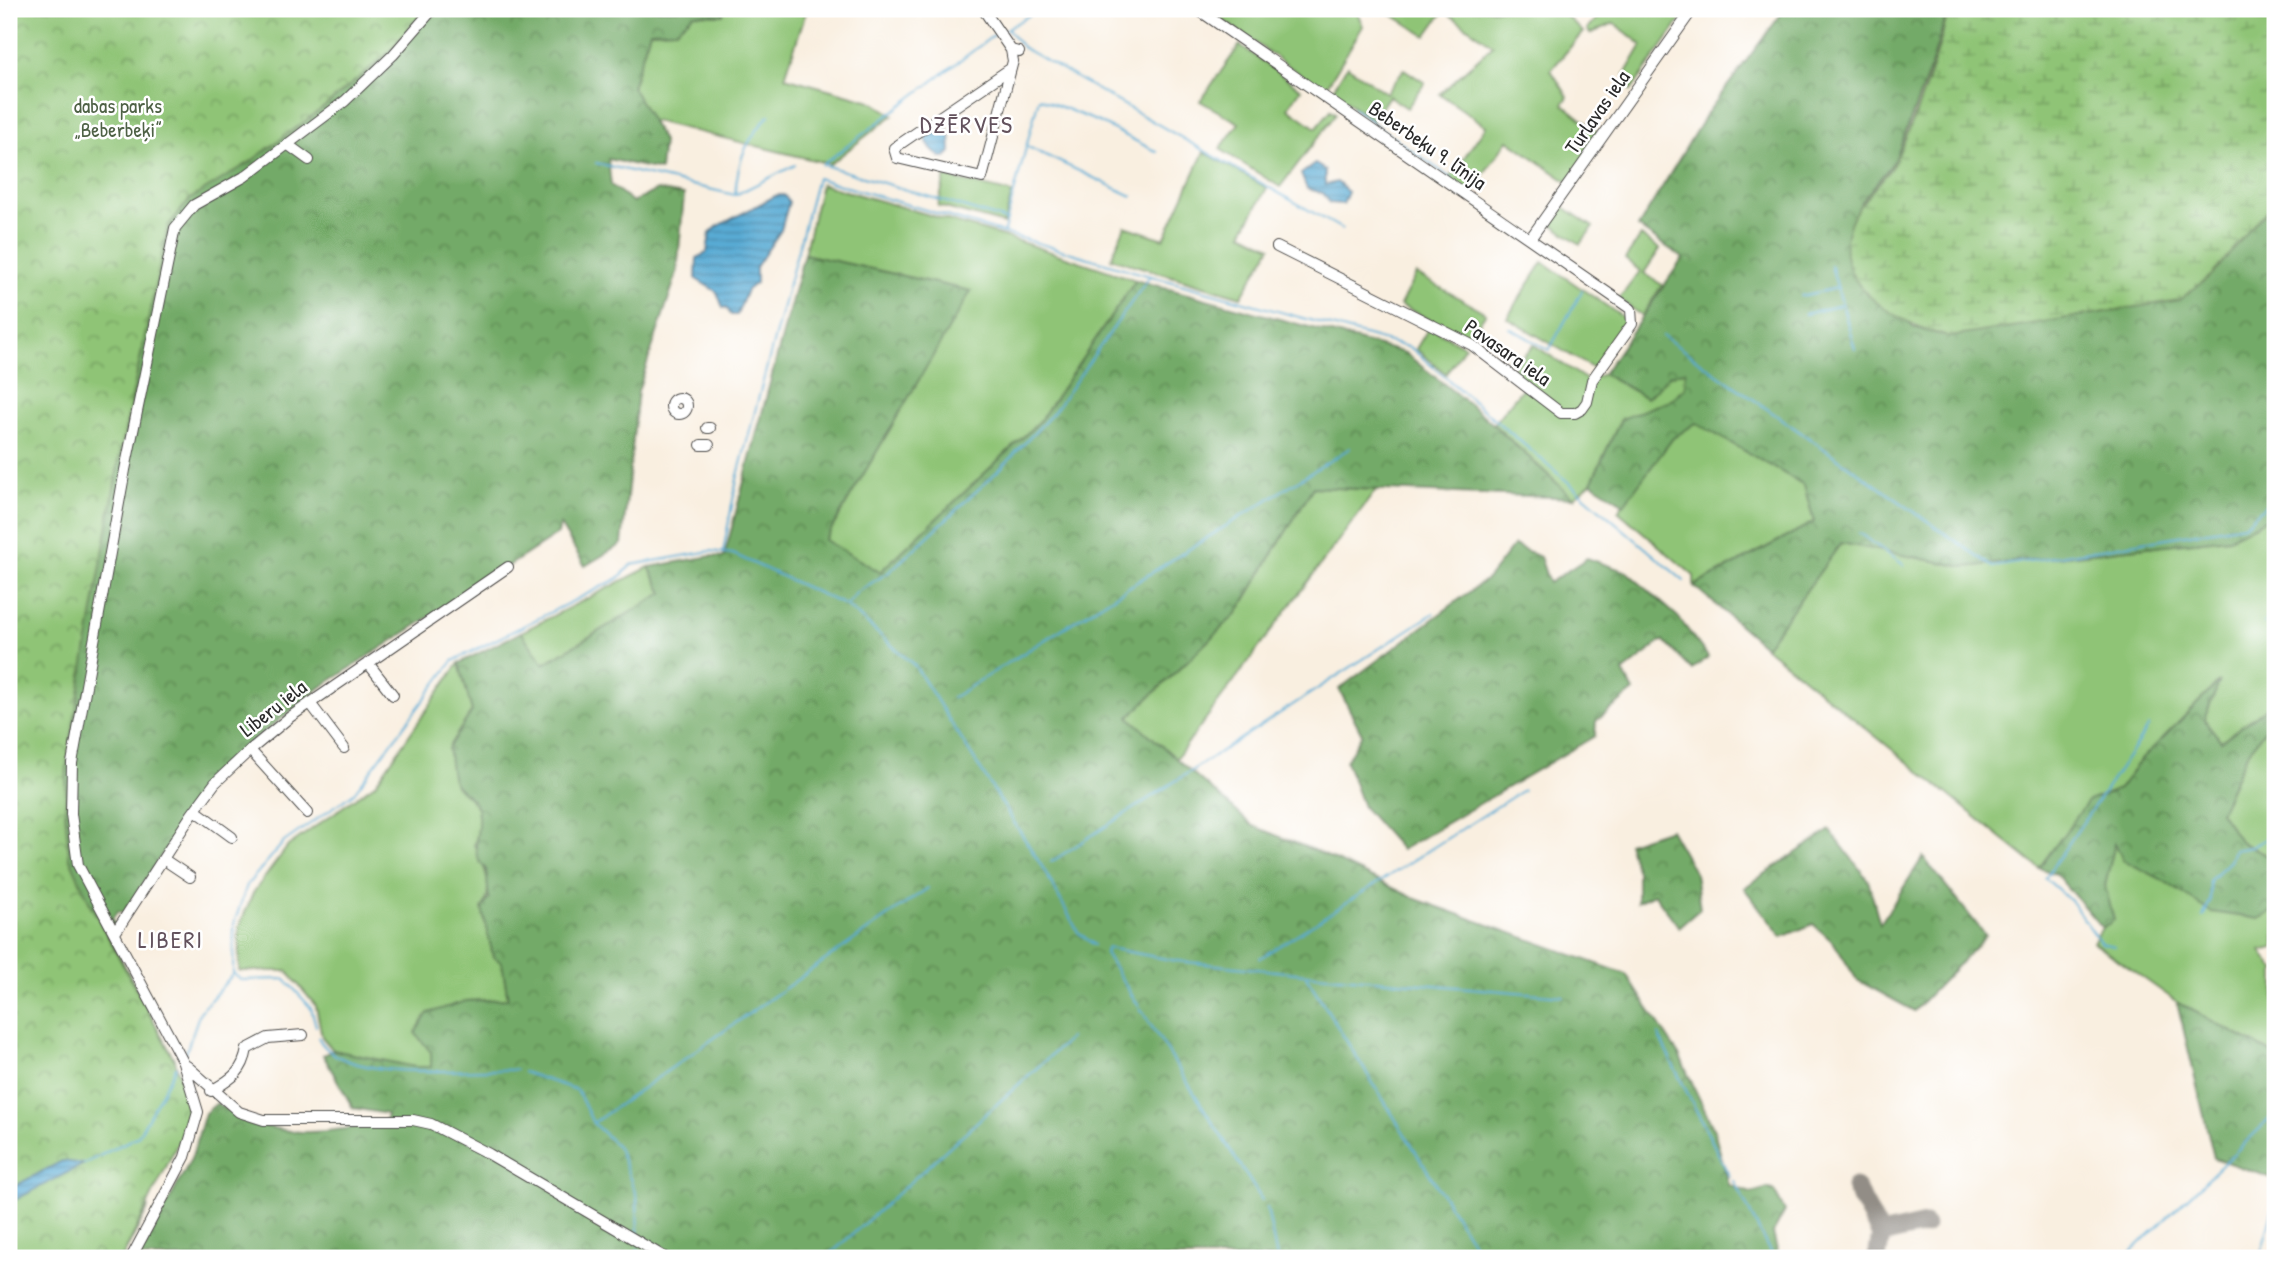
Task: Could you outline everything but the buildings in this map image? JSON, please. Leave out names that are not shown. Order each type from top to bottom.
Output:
[{"type":"street","points":[[131,1258],[185,1157],[196,1128],[196,1098],[183,1062],[78,865],[74,847],[72,763],[125,470],[175,228],[194,205],[244,177],[345,101],[393,55],[433,9]]},
{"type":"street","points":[[983,9],[1013,58],[982,178],[897,158],[894,148],[1013,58]]},
{"type":"street","name":"Beberbeķu 9. līnija","points":[[1197,9],[1631,309],[1633,315]]},
{"type":"street","name":"Turlavas iela","points":[[1530,239],[1691,10]]},
{"type":"street","points":[[287,144],[309,160]]},
{"type":"street","name":"Pavasara iela","points":[[1277,247],[1472,345],[1561,413],[1568,414],[1582,409],[1587,402],[1592,380],[1632,324],[1633,315]]},
{"type":"street","name":"Liberu iela","points":[[115,933],[195,810],[215,783],[250,750],[310,703],[508,567]]},
{"type":"street","points":[[368,663],[393,695]]},
{"type":"street","points":[[310,703],[344,748]]},
{"type":"street","points":[[250,750],[307,813]]},
{"type":"street","points":[[195,810],[232,837]]},
{"type":"street","points":[[163,859],[190,877]]},
{"type":"street","points":[[211,1091],[237,1075],[245,1064],[247,1049],[268,1038],[303,1035]]},
{"type":"street","points":[[183,1062],[211,1091],[239,1112],[264,1120],[423,1121],[489,1154],[666,1258]]},
{"type":"green space","points":[[9,9],[724,9],[723,15],[694,14],[676,30],[650,31],[632,87],[663,141],[660,170],[608,159],[611,185],[633,202],[657,190],[684,195],[677,273],[638,391],[622,544],[585,566],[560,525],[558,534],[321,687],[217,769],[124,913],[118,911],[112,919],[115,923],[108,934],[175,1061],[147,1211],[122,1258],[9,1258]]},
{"type":"green space","name":"dabas parks „Beberbeķi”","points":[[9,9],[426,9],[386,55],[324,107],[250,162],[190,199],[168,226],[120,454],[67,762],[65,812],[69,857],[91,906],[175,1061],[187,1101],[186,1126],[122,1258],[9,1258]]},
{"type":"green space","points":[[724,9],[807,9],[785,77],[871,101],[893,115],[830,164],[649,120],[632,88],[650,31],[676,30],[694,13],[722,15]]},
{"type":"green space","points":[[1207,9],[1360,9],[1357,12],[1363,26],[1324,91]]},
{"type":"green space","points":[[1383,9],[1559,9],[1583,32],[1551,70],[1568,97],[1563,104],[1600,134],[1569,183],[1508,140],[1470,193],[1449,179],[1486,126],[1440,94],[1493,45],[1444,11],[1426,36]]},
{"type":"green space","points":[[1606,9],[1679,9],[1682,18],[1631,91],[1625,74],[1642,45],[1614,23],[1590,34],[1587,29]]},
{"type":"green space","points":[[1785,9],[1948,9],[1930,69],[1895,160],[1862,201],[1851,221],[1846,248],[1913,327],[1949,337],[2179,300],[2275,205],[2275,399],[2272,402],[2275,410],[2275,515],[2229,538],[1965,567],[1841,543],[1765,647],[1694,586],[1814,522],[1804,485],[1696,423],[1673,438],[1624,504],[1591,483],[1621,419],[1671,400],[1685,388],[1685,371],[1670,375],[1647,398],[1603,374],[1683,258],[1638,227],[1705,116]]},
{"type":"green space","points":[[1948,9],[2275,9],[2275,205],[2259,218],[2213,274],[2179,300],[1949,337],[1929,331],[1889,311],[1871,298],[1857,282],[1848,263],[1846,242],[1856,211],[1886,175],[1903,144],[1933,64]]},
{"type":"green space","points":[[1240,45],[1301,89],[1288,108],[1316,128],[1331,110],[1336,114],[1280,187],[1220,149],[1239,123],[1200,101]]},
{"type":"green space","points":[[1347,66],[1386,93],[1404,69],[1425,83],[1407,108],[1389,96],[1373,120],[1332,91]]},
{"type":"green space","points":[[1204,152],[1267,188],[1242,233],[1271,247],[1241,297],[1111,258],[1125,226],[1164,239]]},
{"type":"green space","points":[[945,177],[1012,193],[1004,224],[938,206]]},
{"type":"green space","points":[[821,184],[1003,236],[1136,280],[1039,422],[880,572],[825,540],[970,291],[804,254]]},
{"type":"green space","points":[[1562,206],[1593,227],[1580,244],[1550,223]]},
{"type":"green space","points":[[1641,236],[1660,249],[1644,273],[1662,285],[1642,316],[1619,299],[1640,271],[1625,259]]},
{"type":"green space","points":[[804,254],[971,291],[825,540],[880,572],[1039,422],[1136,280],[1405,353],[1484,416],[1573,498],[1313,487],[1237,613],[1129,717],[1253,826],[1318,852],[1416,899],[1626,974],[1679,1055],[1714,1130],[1729,1185],[1751,1193],[1768,1188],[1774,1191],[1785,1211],[1773,1233],[1779,1258],[139,1258],[191,1159],[205,1113],[217,1103],[246,1119],[268,1127],[292,1131],[313,1132],[384,1126],[387,1114],[353,1108],[323,1055],[333,1050],[415,1067],[431,1067],[431,1052],[415,1033],[428,1013],[466,1001],[508,999],[502,963],[493,956],[482,909],[489,898],[486,869],[477,856],[477,809],[473,801],[455,784],[451,769],[448,748],[472,711],[459,663],[521,632],[544,664],[663,593],[649,567],[711,556],[724,557]]},
{"type":"green space","points":[[1543,262],[1627,320],[1594,369],[1507,318]]},
{"type":"green space","points":[[1416,274],[1486,313],[1468,339],[1400,305]]},
{"type":"green space","points":[[1429,327],[1465,346],[1446,374],[1416,349]]},
{"type":"green space","points":[[1534,345],[1587,380],[1603,374],[1647,398],[1670,375],[1685,371],[1685,388],[1671,400],[1621,419],[1591,483],[1573,498],[1493,424],[1525,385],[1509,371]]},
{"type":"green space","points":[[1696,423],[1804,485],[1814,522],[1694,586],[1694,576],[1618,511],[1673,438]]},
{"type":"green space","points":[[1313,487],[1376,490],[1176,759],[1129,717],[1237,613]]},
{"type":"green space","points":[[2275,515],[2275,696],[2268,707],[2221,741],[2204,719],[2218,683],[2139,762],[2119,789],[2088,802],[2039,868],[1765,647],[1841,543],[1965,567],[2229,538]]},
{"type":"green space","points":[[1514,545],[1540,557],[1549,583],[1587,558],[1627,572],[1678,617],[1708,657],[1692,670],[1663,640],[1623,672],[1634,691],[1596,721],[1595,736],[1401,850],[1363,807],[1346,761],[1362,734],[1339,689],[1488,578]]},
{"type":"green space","points":[[649,567],[663,593],[543,664],[521,632]]},
{"type":"green space","points":[[459,663],[472,711],[448,748],[454,782],[477,805],[480,827],[474,845],[488,885],[482,909],[502,962],[508,999],[466,1001],[431,1052],[432,1067],[415,1067],[333,1050],[322,1037],[316,1006],[287,971],[239,971],[239,927],[253,893],[288,846],[376,783]]},
{"type":"green space","points":[[2220,681],[2204,719],[2221,741],[2268,707],[2275,696],[2275,716],[2246,755],[2220,812],[2241,842],[2275,860],[2275,910],[2259,919],[2211,912],[2161,879],[2123,860],[2115,843],[2105,886],[2114,920],[2102,928],[2056,874],[2039,868],[2088,801],[2119,789],[2139,762]]},
{"type":"green space","points":[[2275,716],[2275,860],[2241,842],[2220,812],[2246,755]]},
{"type":"green space","points":[[1670,829],[1695,873],[1700,909],[1679,927],[1654,894],[1637,902],[1637,872],[1628,843]]},
{"type":"green space","points":[[1830,830],[1868,880],[1880,924],[1923,857],[1986,936],[1914,1011],[1857,980],[1834,943],[1813,924],[1782,937],[1744,888]]},
{"type":"green space","points":[[2115,842],[2123,860],[2259,919],[2275,910],[2275,948],[2261,951],[2275,970],[2275,1055],[2177,1002],[2093,942],[2102,928],[2113,920],[2105,886]]},
{"type":"green space","points":[[2177,1002],[2275,1055],[2275,1179],[2214,1158]]},
{"type":"water","points":[[944,128],[950,132],[951,152],[946,157],[940,157],[929,146],[925,137]]},
{"type":"water","points":[[1315,164],[1325,170],[1325,185],[1337,182],[1348,192],[1343,204],[1330,203],[1323,193],[1307,189],[1301,174]]},
{"type":"water","points":[[777,195],[784,195],[789,202],[781,230],[756,267],[756,283],[747,290],[737,315],[731,315],[726,307],[723,308],[717,292],[696,279],[697,258],[707,252],[710,233],[718,226]]},
{"type":"water","points":[[62,1161],[84,1164],[9,1203],[9,1189]]},
{"type":"waterway","points":[[1003,31],[1040,9]]},
{"type":"waterway","points":[[1007,28],[1022,47],[1342,229]]},
{"type":"waterway","points":[[822,165],[994,35]]},
{"type":"waterway","points":[[1337,97],[1344,102]]},
{"type":"waterway","points":[[1004,231],[1039,98],[1101,123],[1157,152]]},
{"type":"waterway","points":[[1352,108],[1452,179]]},
{"type":"waterway","points":[[735,195],[744,152],[769,115]]},
{"type":"waterway","points":[[1028,147],[1132,196]]},
{"type":"waterway","points":[[596,163],[735,195],[795,165]]},
{"type":"waterway","points":[[824,165],[1006,220]]},
{"type":"waterway","points":[[723,552],[737,479],[817,178],[1150,276],[1053,413],[1001,468],[924,540],[889,572],[857,592],[847,605]]},
{"type":"waterway","points":[[1831,265],[1855,349]]},
{"type":"waterway","points":[[1151,276],[1411,348],[1684,581]]},
{"type":"waterway","points":[[1801,296],[1837,288]]},
{"type":"waterway","points":[[1510,328],[1549,350],[1582,291]]},
{"type":"waterway","points":[[1805,314],[1841,305]]},
{"type":"waterway","points":[[1663,336],[1993,567],[2244,525],[2275,497]]},
{"type":"waterway","points":[[952,698],[1350,448]]},
{"type":"waterway","points":[[1859,533],[1904,565]]},
{"type":"waterway","points":[[233,973],[234,924],[247,885],[284,842],[354,793],[453,661],[619,578],[631,565],[711,551],[733,554],[847,606],[915,666],[1043,868],[1078,932],[1094,945]]},
{"type":"waterway","points":[[1051,862],[1434,613]]},
{"type":"waterway","points":[[2264,623],[2275,615]]},
{"type":"waterway","points":[[2114,946],[2101,943],[2070,900],[2045,878],[2149,726]]},
{"type":"waterway","points":[[1260,958],[1523,790]]},
{"type":"waterway","points":[[2203,917],[2210,901],[2210,880],[2230,861],[2234,850],[2251,847],[2275,834]]},
{"type":"waterway","points":[[593,1123],[928,888]]},
{"type":"waterway","points":[[1262,1200],[1105,953],[1108,948],[1177,961],[1563,996]]},
{"type":"waterway","points":[[185,1055],[200,1012],[233,974]]},
{"type":"waterway","points":[[234,974],[241,980],[285,979],[311,1008],[316,1026]]},
{"type":"waterway","points":[[1306,976],[1474,1245]]},
{"type":"waterway","points":[[1658,1035],[1730,1177]]},
{"type":"waterway","points":[[318,1037],[331,1052],[352,1062],[379,1068],[408,1071],[516,1070]]},
{"type":"waterway","points":[[826,1258],[1070,1038]]},
{"type":"waterway","points":[[84,1164],[138,1136],[176,1067]]},
{"type":"waterway","points":[[523,1072],[577,1090],[593,1123],[618,1147],[637,1197],[638,1235]]},
{"type":"waterway","points":[[2125,1258],[2275,1114]]},
{"type":"waterway","points":[[1734,1181],[1773,1258]]},
{"type":"waterway","points":[[2260,1258],[2275,1200]]},
{"type":"waterway","points":[[1267,1208],[1277,1258]]},
{"type":"waterway","points":[[638,1249],[639,1258]]},
{"type":"waterway","points":[[639,1253],[649,1258]]},
{"type":"taxiway","points":[[1855,1187],[1881,1235],[1877,1258]]},
{"type":"taxiway","points":[[1881,1235],[1925,1225]]},
{"type":"district","name":"DZĒRVES","points":[[967,124]]},
{"type":"district","name":"LIBERI","points":[[171,939]]}]
